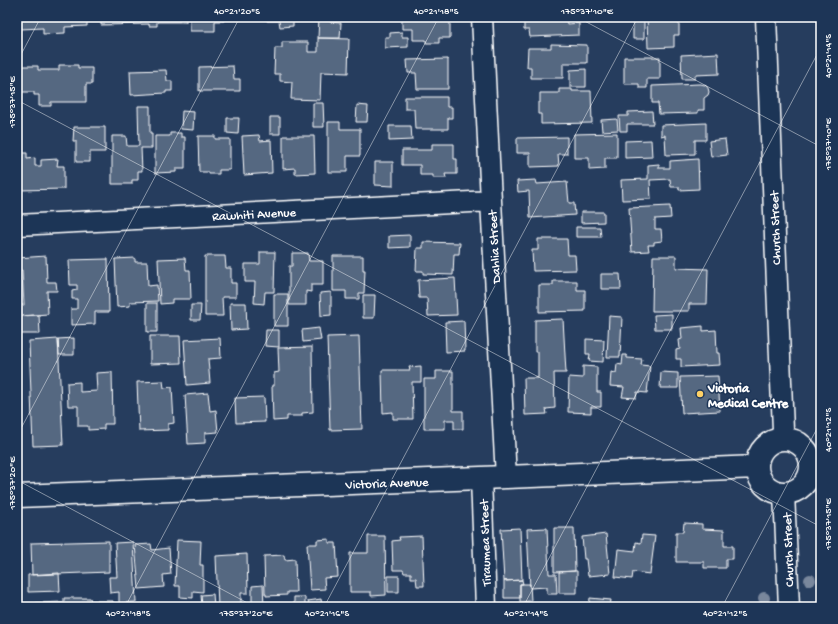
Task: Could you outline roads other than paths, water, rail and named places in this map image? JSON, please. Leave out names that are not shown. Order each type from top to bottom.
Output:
[{"type":"street","name":"Dahlia Street","points":[[482,17],[506,477]]},
{"type":"street","name":"Church Street","points":[[766,17],[783,430],[780,439]]},
{"type":"street","name":"Rawhiti Avenue","points":[[17,225],[491,201]]},
{"type":"street","points":[[780,439],[797,442],[816,463],[800,487],[793,491],[784,493],[776,492],[762,482],[757,467],[761,452],[766,446],[780,439]]},
{"type":"street","name":"Victoria Avenue","points":[[17,497],[757,467]]},
{"type":"street","name":"Tiraumea Street","points":[[481,478],[486,607]]},
{"type":"street","name":"Church Street","points":[[784,493],[789,607]]},
{"type":"place","name":"Victoria Medical Centre","points":[[700,394]]}]
